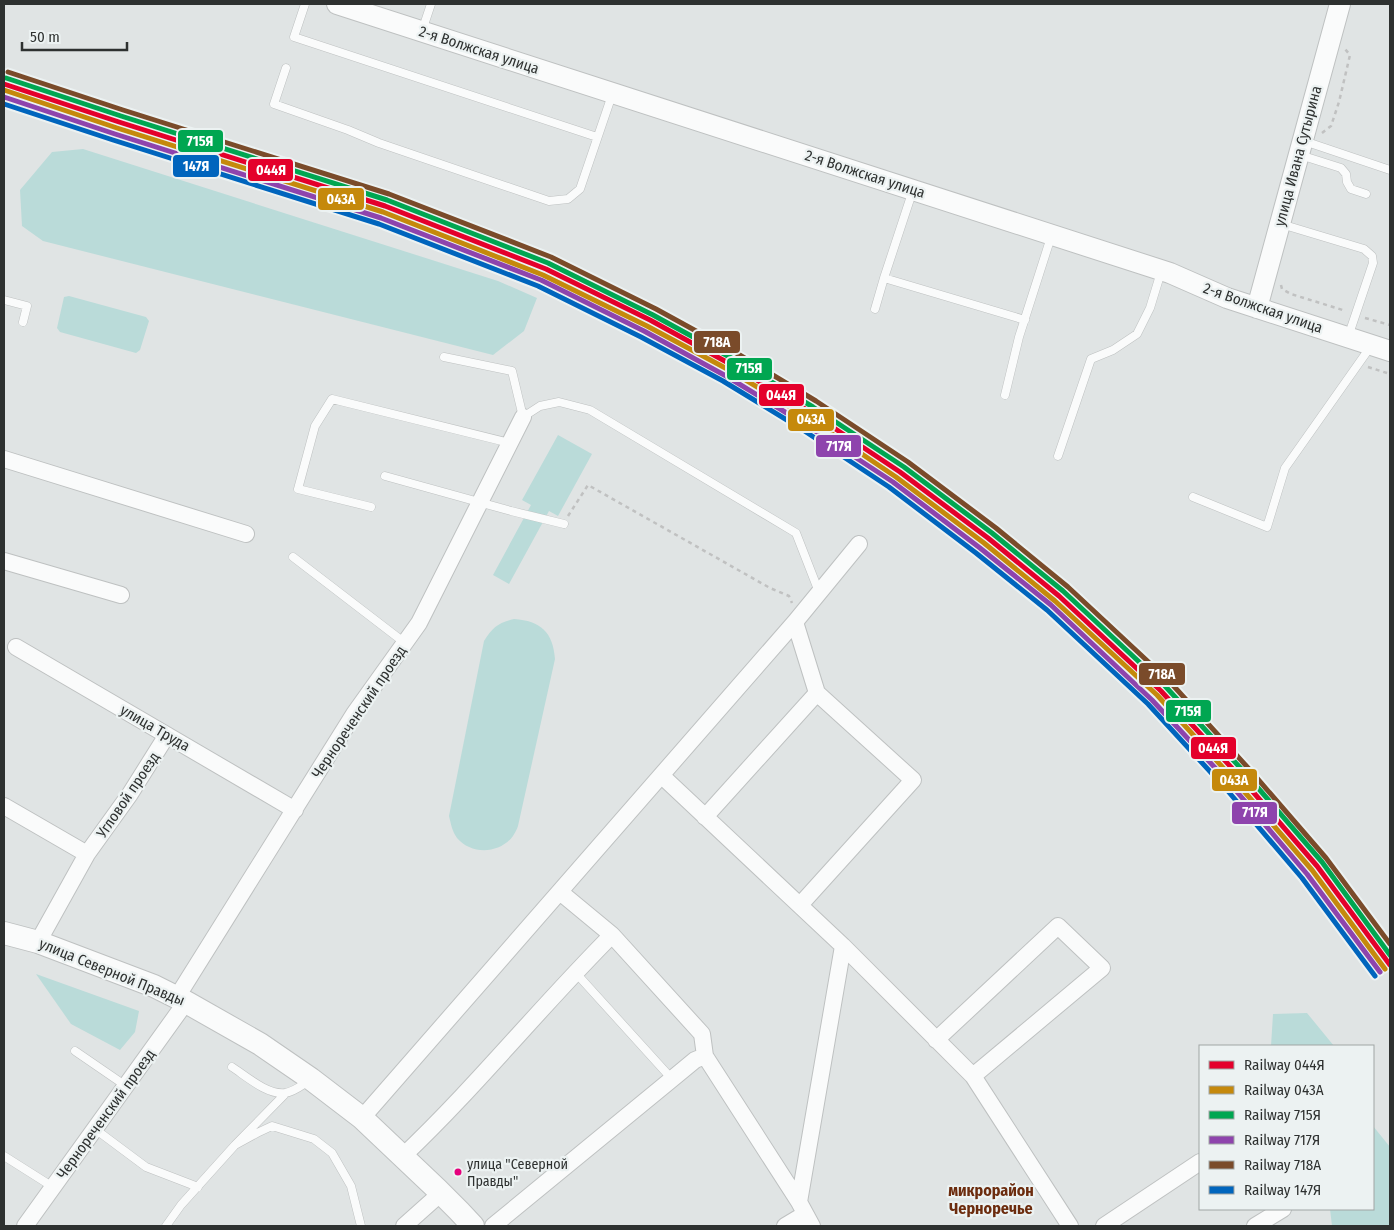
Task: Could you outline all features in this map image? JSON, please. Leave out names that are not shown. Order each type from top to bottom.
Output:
[{"type":"main road","name":"улица Северной Правды","points":[[4,933],[38,942],[154,986],[182,999],[260,1044],[311,1079],[362,1118],[459,1210],[473,1226]]},
{"type":"street","name":"2-я Волжская улица","points":[[337,4],[1161,270],[1227,298],[1381,348]]},
{"type":"street","name":"улица Ивана Сутырина","points":[[1257,308],[1280,223],[1305,147],[1340,4]]},
{"type":"street","name":"Чернореченский проезд","points":[[25,1226],[126,1086],[182,999],[354,714],[419,623],[523,417]]},
{"type":"street","points":[[4,459],[246,534]]},
{"type":"street","points":[[362,1118],[662,776],[795,622],[859,544]]},
{"type":"street","points":[[4,561],[121,595]]},
{"type":"street","points":[[795,622],[817,693],[912,780],[800,906]]},
{"type":"street","name":"улица Труда","points":[[16,647],[295,810]]},
{"type":"street","points":[[704,816],[817,693]]},
{"type":"street","name":"Угловой проезд","points":[[38,942],[87,854],[130,794],[167,735]]},
{"type":"street","points":[[662,776],[843,946],[973,1076],[1070,1226]]},
{"type":"street","name":"Угловой проезд","points":[[4,806],[87,854]]},
{"type":"street","points":[[560,892],[612,935],[702,1034],[705,1056],[805,1214]]},
{"type":"street","points":[[936,1040],[1058,926],[1102,968],[973,1076]]},
{"type":"street","points":[[402,1157],[433,1128],[575,972],[612,935]]},
{"type":"street","points":[[805,1214],[843,946]]},
{"type":"street","points":[[493,1226],[695,1060],[705,1056]]},
{"type":"street","points":[[1104,1226],[1199,1163]]},
{"type":"street","points":[[404,1226],[441,1193]]},
{"type":"street","points":[[1255,1226],[1281,1210]]},
{"type":"street","points":[[785,1226],[805,1214]]},
{"type":"lane","points":[[305,4],[294,37],[597,137]]},
{"type":"lane","points":[[422,31],[431,4]]},
{"type":"lane","points":[[286,68],[274,104],[348,130],[378,144],[550,201],[568,199],[580,189],[612,93]]},
{"type":"lane","points":[[1305,147],[1390,170]]},
{"type":"lane","points":[[1305,147],[1341,168],[1346,174],[1347,182],[1351,189],[1366,194]]},
{"type":"lane","points":[[874,308],[913,190]]},
{"type":"lane","points":[[1280,223],[1364,249],[1372,256],[1373,263],[1348,337]]},
{"type":"lane","points":[[1005,394],[1019,337],[1052,235]]},
{"type":"lane","points":[[1058,456],[1092,358],[1113,350],[1137,334],[1150,308],[1161,270]]},
{"type":"lane","points":[[884,278],[1025,320]]},
{"type":"lane","points":[[4,300],[27,306],[23,322]]},
{"type":"lane","points":[[1193,497],[1267,527],[1285,468],[1305,439],[1381,348]]},
{"type":"lane","points":[[444,357],[512,371],[523,417],[540,406],[558,402],[590,410],[796,533],[819,593]]},
{"type":"lane","points":[[370,507],[298,489],[315,426],[332,399],[510,443]]},
{"type":"lane","points":[[385,476],[564,524]]},
{"type":"lane","points":[[293,557],[405,643]]},
{"type":"lane","points":[[575,972],[672,1079]]},
{"type":"lane","points":[[75,1052],[126,1086]]},
{"type":"lane","points":[[232,1067],[271,1092],[286,1093]]},
{"type":"lane","points":[[166,1226],[181,1205],[235,1145],[286,1093],[311,1079]]},
{"type":"lane","points":[[235,1145],[272,1126],[314,1139],[332,1152],[351,1186],[361,1226]]},
{"type":"lane","points":[[95,1129],[146,1167],[198,1187]]},
{"type":"lane","points":[[4,1156],[53,1187]]},
{"type":"path","points":[[1305,147],[1331,126],[1339,102],[1350,55],[1345,48]]},
{"type":"path","points":[[1278,279],[1282,288],[1291,294],[1390,326]]},
{"type":"path","points":[[1364,366],[1390,374]]},
{"type":"path","points":[[564,524],[588,485],[770,588],[789,596],[794,607],[795,622]]},
{"type":"shaded area","points":[[83,149],[498,281],[537,298],[524,331],[493,355],[43,241],[22,226],[20,190],[52,152]]},
{"type":"shaded area","points":[[69,296],[146,317],[149,321],[140,350],[136,353],[60,332],[57,328],[64,297]]},
{"type":"shaded area","points":[[558,435],[592,454],[558,516],[549,511],[509,584],[493,575],[531,505],[522,500]]},
{"type":"shaded area","points":[[514,619],[532,622],[544,630],[552,642],[555,659],[517,828],[513,836],[501,846],[493,849],[477,850],[463,844],[457,838],[449,816],[484,641],[496,626]]},
{"type":"shaded area","points":[[36,974],[139,1011],[135,1032],[120,1050],[71,1024]]},
{"type":"shaded area","points":[[1307,1013],[1333,1045],[1271,1045],[1273,1014]]},
{"type":"shaded area","points":[[1374,1127],[1390,1147],[1390,1226],[1332,1226],[1330,1210],[1374,1210]]},
{"type":"rail line","name":"718А","points":[[8,72],[389,194],[551,257],[656,309],[738,354],[816,401],[908,462],[996,528],[1068,587],[1170,682],[1326,858],[1390,944]]},
{"type":"rail line","name":"715Я","points":[[6,78],[387,200],[548,263],[653,315],[735,360],[813,407],[904,467],[992,533],[1063,591],[1165,686],[1246,774],[1322,862],[1390,955]]},
{"type":"rail line","name":"044Я","points":[[4,84],[385,206],[546,269],[650,320],[732,365],[810,412],[900,472],[988,538],[1059,596],[1161,691],[1241,778],[1317,866],[1390,965]]},
{"type":"rail line","name":"043А","points":[[4,90],[117,128],[383,212],[543,275],[647,326],[729,370],[807,417],[896,477],[984,543],[1055,601],[1157,695],[1312,870],[1385,969]]},
{"type":"rail line","name":"717Я","points":[[4,97],[381,218],[541,280],[644,331],[726,376],[803,423],[893,482],[980,548],[1051,605],[1152,700],[1232,786],[1307,874],[1380,972]]},
{"type":"rail line","name":"147Я","points":[[4,104],[379,224],[538,286],[641,337],[723,381],[800,428],[889,487],[976,553],[1047,610],[1148,704],[1227,790],[1302,878],[1375,976]]},
{"type":"place","name":"улица \"Северной Правды\"","points":[[458,1172]]},
{"type":"district","name":"микрорайон Черноречье","points":[[991,1199]]}]
